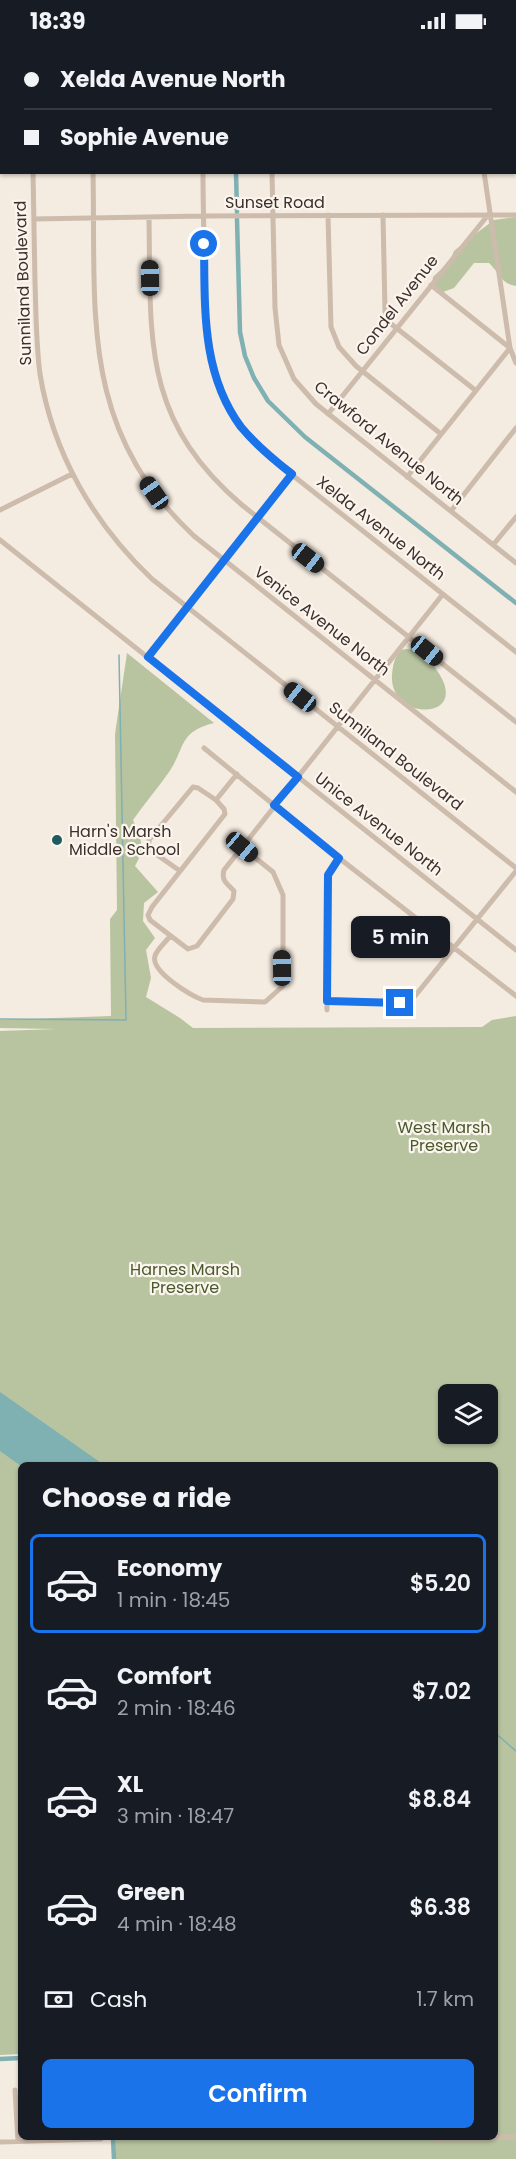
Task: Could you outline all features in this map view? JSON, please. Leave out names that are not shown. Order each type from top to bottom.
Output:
[{"type":"street","name":"Sunniland Boulevard","points":[[33,174],[36,331],[40,373],[52,423],[72,474],[99,520],[121,548],[152,579],[516,870]]},
{"type":"street","name":"Venice Avenue North","points":[[93,174],[97,348],[105,390],[113,418],[131,457],[154,493],[183,526],[224,561],[516,792]]},
{"type":"street","name":"Xelda Avenue North","points":[[203,174],[206,328],[215,375],[227,404],[241,426],[261,449],[516,652]]},
{"type":"street","name":"Crawford Avenue North","points":[[272,174],[276,324],[284,361],[297,384],[328,414],[516,563]]},
{"type":"street","points":[[484,174],[510,348],[516,363]]},
{"type":"street","name":"Condel Avenue","points":[[328,414],[489,214]]},
{"type":"street","name":"Sunset Road","points":[[34,219],[273,215],[516,215]]},
{"type":"street","points":[[328,215],[332,332],[342,351],[362,370],[441,434]]},
{"type":"street","points":[[383,215],[385,310],[390,323],[475,390]]},
{"type":"street","points":[[148,217],[151,335],[154,361],[166,403],[179,431],[199,461],[218,483],[258,518],[516,722]]},
{"type":"street","points":[[431,285],[510,348]]},
{"type":"street","points":[[407,477],[510,348]]},
{"type":"street","points":[[451,511],[516,428]]},
{"type":"street","points":[[0,510],[72,474]]},
{"type":"street","points":[[148,657],[292,474]]},
{"type":"street","points":[[493,545],[516,517]]},
{"type":"street","name":"Unice Avenue North","points":[[0,540],[516,950]]},
{"type":"street","points":[[180,871],[153,852],[149,846],[149,840],[193,788],[198,788],[216,800],[224,809],[225,814],[148,915],[150,920],[188,949],[197,946],[233,899],[234,891],[224,882],[222,876],[224,870],[443,594]]},
{"type":"street","points":[[204,747],[339,858],[516,996]]},
{"type":"street","points":[[216,800],[237,774]]},
{"type":"street","points":[[170,936],[155,955],[154,963],[159,970],[194,998],[265,1002],[283,986],[283,895],[273,872],[242,847]]},
{"type":"street","points":[[327,1010],[328,875],[339,858]]},
{"type":"street","points":[[327,1001],[400,1003],[415,996],[516,870]]},
{"type":"street","points":[[15,2090],[18,2141]]},
{"type":"street","points":[[498,2138],[516,2137]]},
{"type":"street","points":[[0,2142],[47,2140]]},
{"type":"green space","points":[[516,217],[516,286],[507,283],[489,263],[474,263],[454,288],[443,292],[432,285],[433,277],[450,261],[454,251],[466,241],[494,220]]},
{"type":"green space","points":[[401,650],[417,651],[425,656],[438,672],[445,688],[444,700],[437,707],[426,710],[414,708],[403,701],[394,690],[392,675],[394,662]]},
{"type":"green space","name":"Harnes Marsh Preserve","points":[[127,653],[214,723],[188,736],[169,772],[133,820],[141,843],[135,866],[158,892],[144,903],[143,921],[155,938],[146,950],[151,978],[146,997],[193,1028],[482,1027],[492,1020],[516,1016],[516,2159],[116,2159],[115,2140],[498,2140],[498,1462],[18,1462],[18,2054],[0,2055],[0,1031],[56,1029],[0,1028],[0,1020],[111,1016],[110,919],[117,910],[115,734]]},
{"type":"water","points":[[0,1392],[100,1462],[18,1462],[18,1464],[0,1451]]},
{"type":"waterway","points":[[236,174],[237,212]]},
{"type":"waterway","points":[[237,219],[240,332],[245,356],[254,378],[268,401],[305,437],[516,603]]},
{"type":"waterway","points":[[0,1019],[126,1020],[119,655]]},
{"type":"waterway","points":[[498,1736],[516,1751]]},
{"type":"waterway","points":[[0,2059],[18,2058]]},
{"type":"waterway","points":[[113,2140],[114,2159]]},
{"type":"place","name":"Harn's Marsh Middle School","points":[[57,840]]},
{"type":"route","points":[[204,244],[207,344],[215,375],[227,404],[241,426],[261,449],[292,474],[148,657],[298,777],[274,805],[339,858],[328,875],[327,1001],[400,1003]]},
{"type":"park label","name":"West Marsh Preserve","points":[[444,1136]]}]
